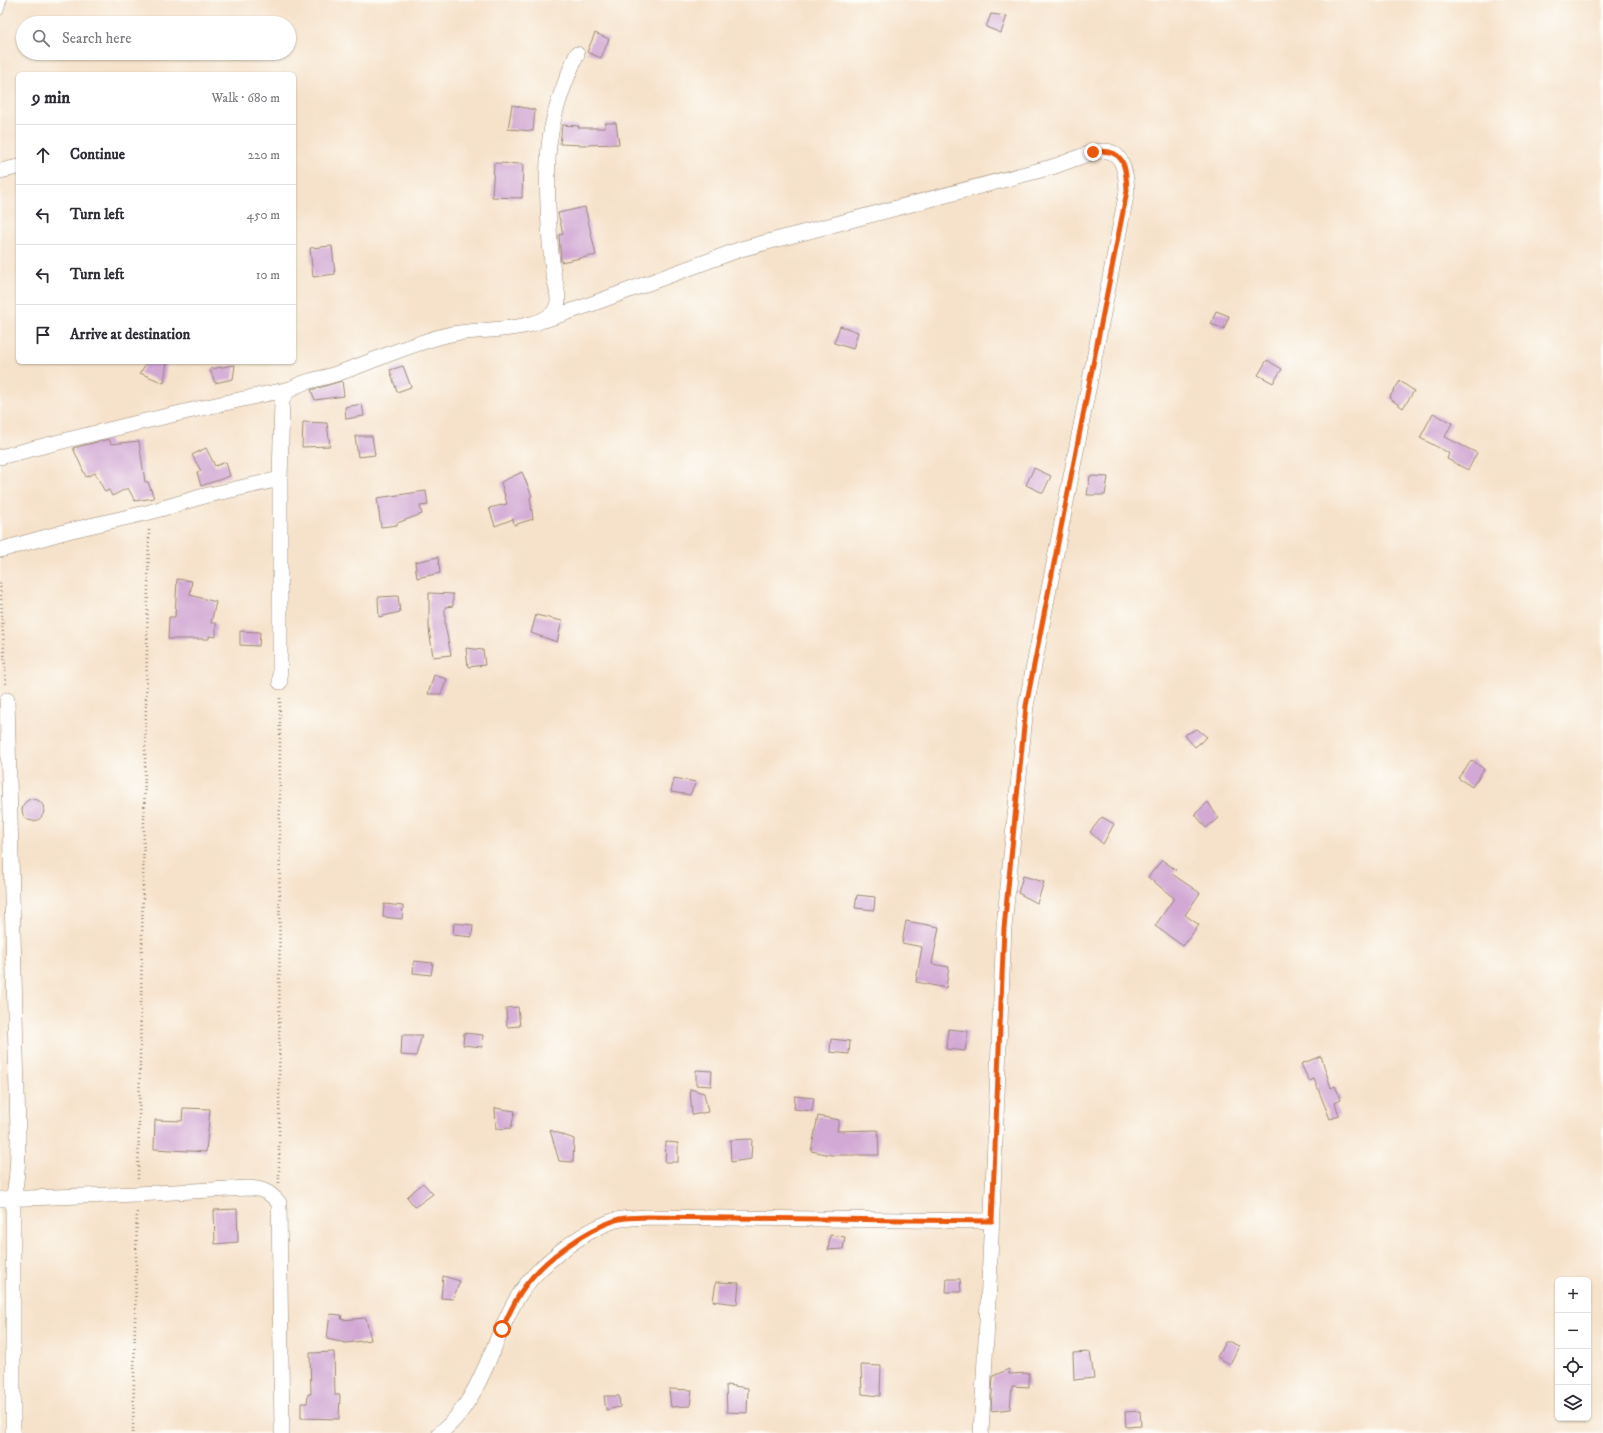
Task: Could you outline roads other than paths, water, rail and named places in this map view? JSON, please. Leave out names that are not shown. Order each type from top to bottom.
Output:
[{"type":"street","points":[[545,320],[557,308],[558,299],[552,266],[550,233],[547,179],[549,145],[555,114],[569,71],[577,54]]},
{"type":"street","points":[[0,457],[85,434],[290,389],[417,343],[439,337],[462,332],[512,328],[545,320],[593,304],[741,249],[1052,167],[1093,152],[1104,150],[1115,153],[1122,161],[1126,174],[1127,191],[1026,706],[1004,928],[992,1221],[981,1433]]},
{"type":"street","points":[[0,171],[16,167]]},
{"type":"street","points":[[280,682],[280,479],[282,401],[285,394],[290,389]]},
{"type":"street","points":[[0,550],[68,531],[150,512],[204,496],[280,479]]},
{"type":"street","points":[[7,700],[18,1131],[18,1166],[16,1185],[6,1199],[12,1433]]},
{"type":"street","points":[[6,1199],[259,1189],[268,1192],[279,1203],[282,1433]]},
{"type":"street","points":[[440,1433],[457,1415],[471,1396],[515,1300],[526,1285],[544,1265],[572,1243],[597,1228],[617,1220],[646,1217],[992,1221]]},
{"type":"lane","points":[[0,11],[3,0]]}]
